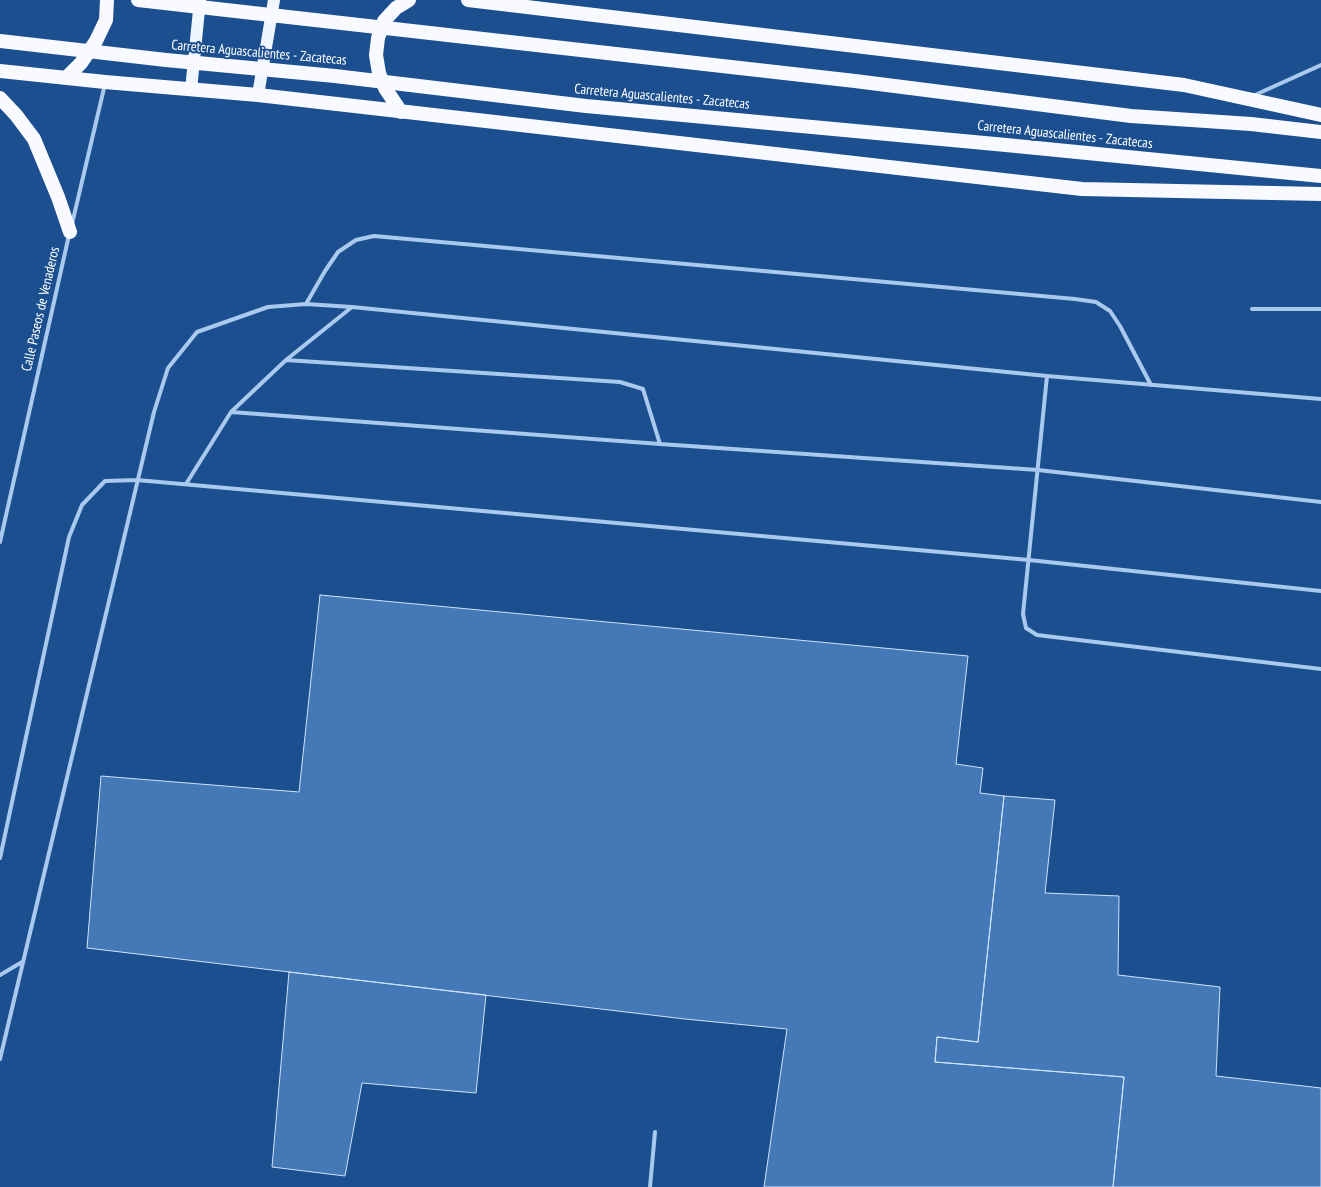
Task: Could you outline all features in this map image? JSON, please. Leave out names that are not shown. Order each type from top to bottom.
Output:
[{"type":"highway","points":[[66,78],[81,63],[96,41],[106,20],[107,0]]},
{"type":"highway","name":"Carretera Aguascalientes - Zacatecas","points":[[138,0],[855,81],[1131,116],[1251,124],[1321,132]]},
{"type":"highway","points":[[401,112],[385,88],[376,55],[378,38],[384,21],[396,8],[409,0]]},
{"type":"highway","points":[[468,0],[1184,85],[1321,115]]},
{"type":"highway","name":"Carretera Aguascalientes - Zacatecas","points":[[0,41],[166,60],[335,76],[586,106],[1321,176]]},
{"type":"highway","points":[[0,71],[258,95],[1082,189],[1321,194]]},
{"type":"highway","points":[[0,98],[34,138],[70,232]]},
{"type":"main road","points":[[191,90],[200,0]]},
{"type":"main road","points":[[258,95],[274,0]]},
{"type":"lane","points":[[1248,99],[1321,65]]},
{"type":"lane","name":"Calle Paseos de Venaderos","points":[[0,542],[105,82]]},
{"type":"lane","points":[[306,304],[338,252],[356,240],[374,236],[1075,299],[1096,302],[1110,310],[1151,384]]},
{"type":"lane","points":[[0,1059],[154,412],[168,368],[197,332],[268,307],[306,304],[1047,376],[1321,399]]},
{"type":"lane","points":[[186,484],[231,412],[286,360],[352,307]]},
{"type":"lane","points":[[1252,309],[1321,309]]},
{"type":"lane","points":[[286,360],[620,382],[643,389],[660,444]]},
{"type":"lane","points":[[1047,376],[1023,614],[1026,628],[1037,635],[1321,669]]},
{"type":"lane","points":[[231,412],[1038,470],[1321,502]]},
{"type":"lane","points":[[0,858],[69,537],[82,504],[105,481],[137,480],[186,484],[1029,560],[1321,591]]},
{"type":"lane","points":[[0,975],[23,962]]},
{"type":"lane","points":[[650,1187],[655,1132]]},
{"type":"building","points":[[320,595],[968,656],[956,764],[983,768],[980,793],[1004,796],[978,1042],[937,1037],[935,1062],[1124,1077],[1113,1187],[764,1187],[787,1029],[685,1019],[87,948],[101,776],[299,792]]},
{"type":"building","points":[[1004,796],[1055,800],[1045,893],[1119,896],[1118,975],[1220,987],[1216,1076],[1321,1088],[1321,1187],[1113,1187],[1124,1077],[935,1062],[937,1037],[978,1042]]},
{"type":"building","points":[[289,972],[486,995],[476,1093],[362,1083],[345,1176],[272,1167]]}]
